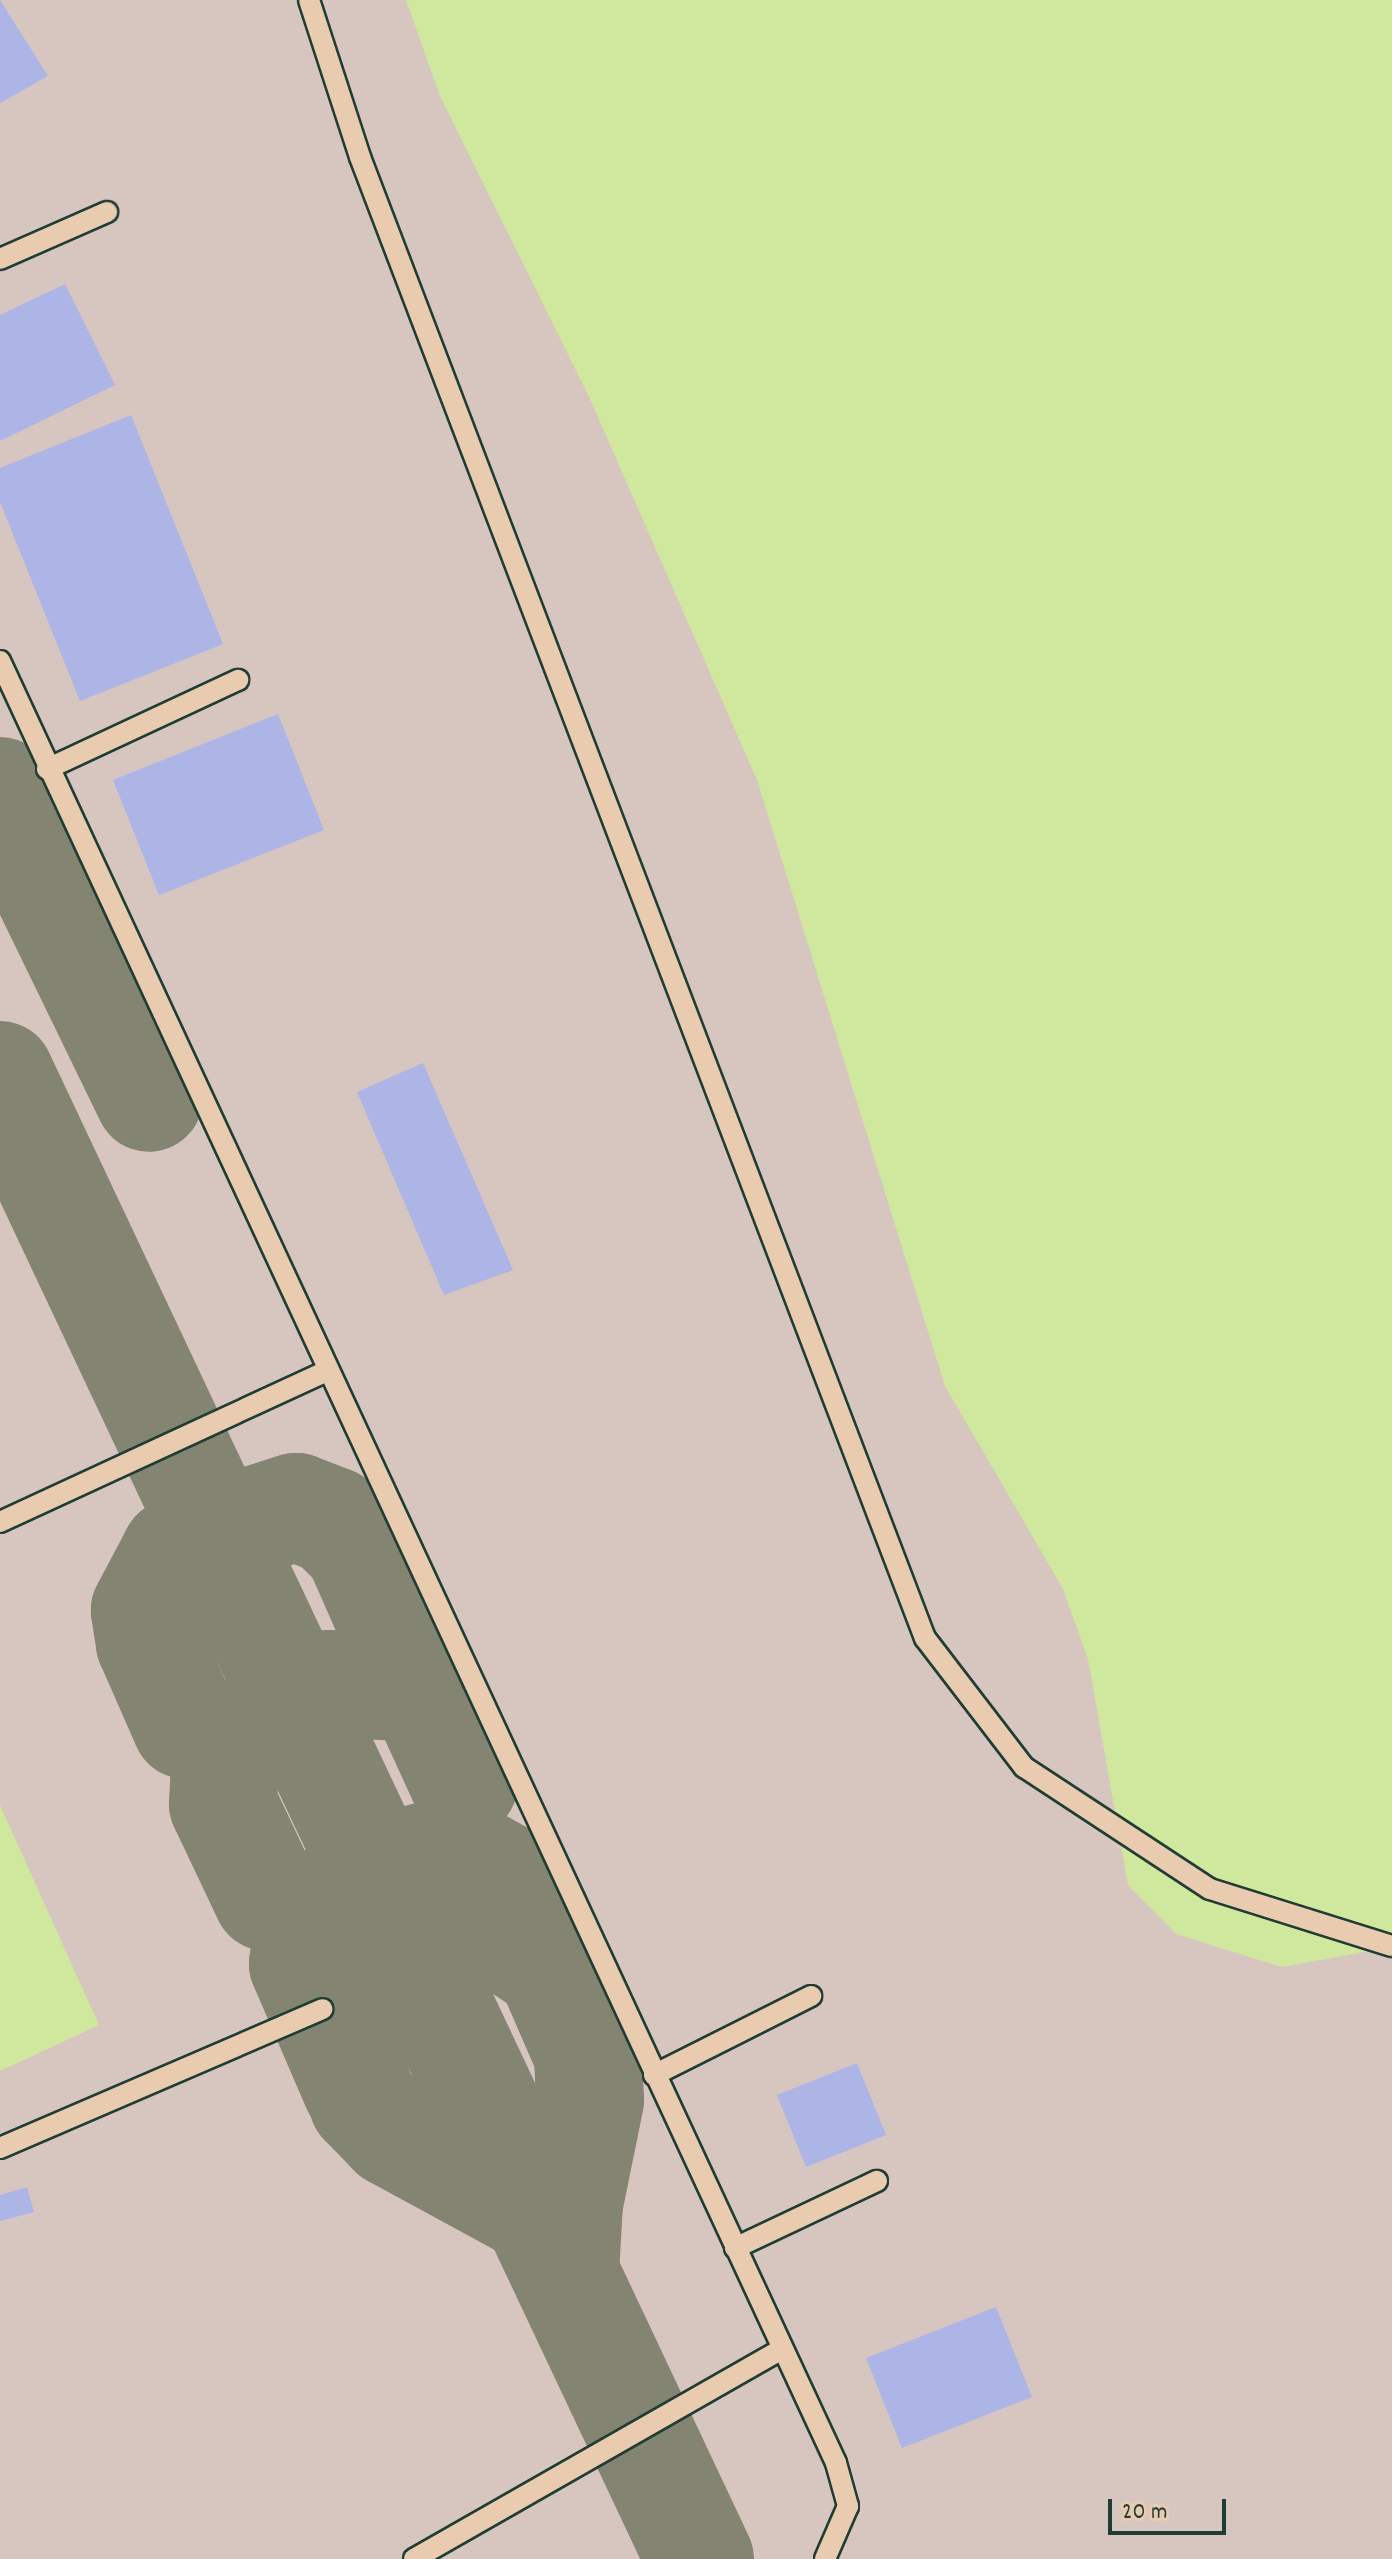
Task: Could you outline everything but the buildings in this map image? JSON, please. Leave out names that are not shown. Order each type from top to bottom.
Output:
[{"type":"lane","points":[[309,0],[360,157],[925,1638],[1024,1767],[1210,1889],[1392,1946]]},
{"type":"lane","points":[[0,259],[107,212]]},
{"type":"lane","points":[[0,661],[325,1372],[844,2483],[843,2528],[825,2559]]},
{"type":"lane","points":[[47,769],[238,680]]},
{"type":"lane","points":[[0,1522],[325,1372]]},
{"type":"lane","points":[[654,2075],[811,1996]]},
{"type":"lane","points":[[0,2148],[322,2009]]},
{"type":"lane","points":[[735,2248],[877,2181]]},
{"type":"lane","points":[[414,2559],[782,2349]]},
{"type":"shaded area","points":[[0,0],[1392,0],[1392,2559],[0,2559]]},
{"type":"green space","points":[[406,0],[1392,0],[1392,1947],[1282,1967],[1176,1934],[1128,1885],[1088,1659],[1063,1589],[945,1386],[757,780],[590,399],[440,96]]},
{"type":"green space","points":[[0,1805],[99,2025],[0,2071]]},
{"type":"taxiway","points":[[0,791],[149,1098]]},
{"type":"taxiway","points":[[0,1075],[700,2559]]},
{"type":"taxiway","points":[[186,1725],[150,1643],[145,1610],[175,1553],[216,1532],[296,1507],[332,1521],[358,1547],[392,1624]]},
{"type":"taxiway","points":[[267,1897],[223,1804],[225,1763],[258,1723],[295,1700],[329,1684],[409,1687],[428,1704],[464,1783]]},
{"type":"taxiway","points":[[356,2087],[303,1964],[308,1930],[326,1901],[375,1869],[455,1849],[505,1877],[534,1953]]},
{"type":"taxiway","points":[[536,2211],[393,2133],[363,2102],[348,2056],[352,2012],[378,1980],[464,1937],[499,1933],[550,1967],[588,2055],[590,2100],[569,2203],[565,2272]]}]
